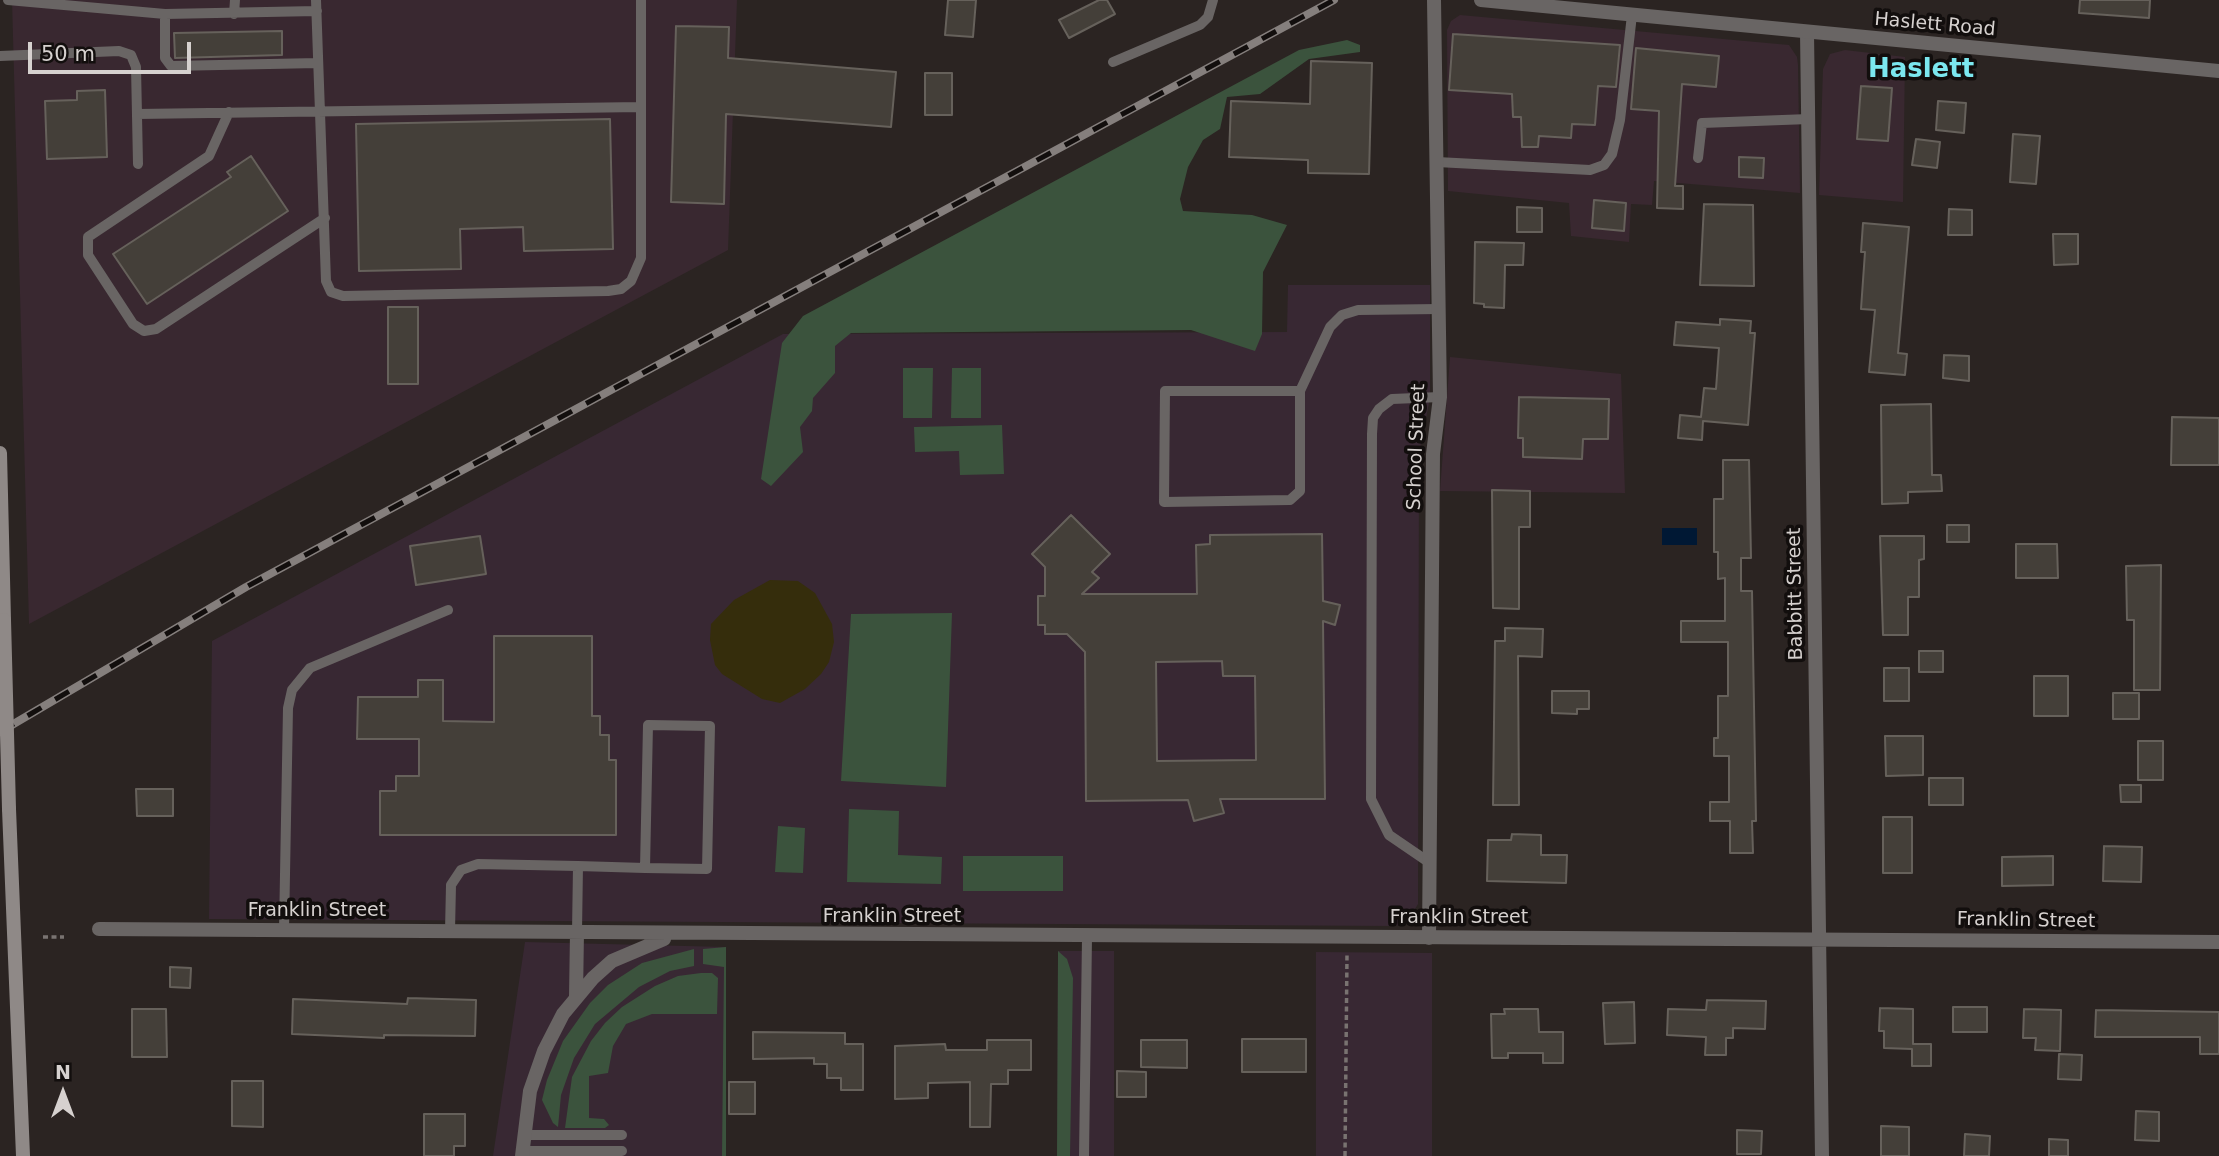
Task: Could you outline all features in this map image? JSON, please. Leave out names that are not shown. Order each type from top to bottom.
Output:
[{"type":"main road","points":[[0,453],[9,809],[23,1156]]},
{"type":"street","name":"School Street","points":[[1429,938],[1433,454],[1440,397],[1434,0]]},
{"type":"street","name":"Haslett Road","points":[[1481,0],[2219,71]]},
{"type":"street","name":"Babbitt Street","points":[[1807,32],[1822,1156]]},
{"type":"street","name":"Franklin Street","points":[[99,929],[699,935],[1819,938],[2219,942]]},
{"type":"street","points":[[576,997],[577,932]]},
{"type":"street","name":"Franklin Street","points":[[522,1154],[523,1135],[537,1070],[553,1032],[576,997],[612,961],[630,950],[666,938],[699,935]]},
{"type":"lane","points":[[8,0],[164,14],[234,14],[316,6],[326,281],[337,295],[621,289],[636,276],[640,264],[641,0]]},
{"type":"lane","points":[[234,14],[235,0]]},
{"type":"lane","points":[[1113,62],[1200,25],[1208,16],[1213,0]]},
{"type":"lane","points":[[164,14],[165,58],[171,66],[318,63]]},
{"type":"lane","points":[[1437,162],[1590,170],[1604,165],[1612,154],[1623,103],[1632,15]]},
{"type":"lane","points":[[0,56],[125,52],[136,67],[138,164]]},
{"type":"lane","points":[[137,114],[641,107]]},
{"type":"lane","points":[[229,113],[209,156],[88,237],[88,255],[133,324],[144,331],[156,329],[325,218]]},
{"type":"lane","points":[[1698,158],[1702,123],[1809,119]]},
{"type":"lane","points":[[1300,391],[1165,391],[1164,502],[1283,502],[1296,496],[1300,491],[1300,391],[1325,334],[1342,315],[1358,310],[1439,309]]},
{"type":"lane","points":[[1430,863],[1390,835],[1371,799],[1372,434],[1373,418],[1379,409],[1392,399],[1440,397]]},
{"type":"lane","points":[[284,930],[288,708],[292,690],[310,668],[449,610]]},
{"type":"lane","points":[[450,931],[451,885],[461,870],[478,864],[707,869],[710,726],[648,725],[645,867]]},
{"type":"lane","points":[[577,932],[578,866]]},
{"type":"lane","points":[[1084,1156],[1087,937]]},
{"type":"lane","points":[[523,1135],[622,1135]]},
{"type":"lane","points":[[522,1154],[622,1151]]},
{"type":"path","points":[[43,937],[64,937]]},
{"type":"path","points":[[1345,1156],[1347,937]]},
{"type":"shaded area","points":[[12,0],[737,0],[728,250],[29,624]]},
{"type":"shaded area","points":[[1460,15],[1789,45],[1797,57],[1798,65],[1800,193],[1654,181],[1652,205],[1631,204],[1629,242],[1571,236],[1569,203],[1448,191],[1447,30],[1451,21]]},
{"type":"shaded area","points":[[1845,50],[1905,57],[1903,202],[1819,195],[1823,69],[1830,54]]},
{"type":"shaded area","points":[[1288,285],[1430,285],[1430,398],[1419,453],[1418,904],[1409,919],[1403,923],[1395,926],[209,919],[212,641],[783,334],[1287,332]]},
{"type":"shaded area","points":[[1450,357],[1621,374],[1625,493],[1440,491]]},
{"type":"shaded area","points":[[525,942],[726,947],[726,1156],[493,1156]]},
{"type":"shaded area","points":[[1058,951],[1114,951],[1114,1156],[1057,1156]]},
{"type":"shaded area","points":[[1316,952],[1432,953],[1432,1156],[1316,1156]]},
{"type":"green space","points":[[1347,40],[1360,45],[1360,52],[1309,59],[1260,94],[1227,97],[1220,129],[1203,140],[1188,167],[1180,199],[1183,211],[1252,215],[1287,225],[1263,272],[1262,334],[1255,351],[1191,330],[851,333],[835,346],[835,373],[813,398],[812,411],[800,427],[803,452],[771,486],[761,479],[782,343],[803,316],[1299,50]]},
{"type":"green space","points":[[903,368],[933,368],[932,418],[903,418]]},
{"type":"green space","points":[[952,368],[981,368],[981,418],[951,418]]},
{"type":"green space","points":[[1002,425],[1004,474],[960,475],[959,451],[915,452],[914,427]]},
{"type":"green space","points":[[952,613],[946,787],[841,781],[851,614]]},
{"type":"green space","points":[[849,809],[899,811],[898,855],[942,857],[941,884],[847,882]]},
{"type":"green space","points":[[778,826],[805,828],[803,873],[775,872]]},
{"type":"green space","points":[[963,856],[1063,856],[1063,891],[963,891]]},
{"type":"green space","points":[[726,947],[726,1156],[722,1156],[724,967],[703,964],[703,949]]},
{"type":"green space","points":[[694,949],[694,966],[670,971],[639,987],[595,1024],[574,1058],[561,1095],[558,1127],[553,1123],[542,1100],[547,1080],[563,1041],[590,1003],[608,985],[642,963]]},
{"type":"green space","points":[[1058,951],[1067,959],[1073,978],[1070,1156],[1057,1156]]},
{"type":"green space","points":[[712,973],[718,978],[717,1014],[652,1014],[626,1024],[613,1046],[608,1073],[589,1076],[589,1118],[604,1119],[609,1125],[605,1128],[565,1128],[572,1077],[591,1041],[605,1023],[622,1007],[655,986],[678,976]]},
{"type":"sand","points":[[770,580],[798,581],[815,593],[832,624],[834,642],[829,662],[821,674],[805,689],[780,703],[762,699],[722,674],[715,665],[710,640],[711,624],[734,600]]},
{"type":"water","points":[[1662,528],[1697,528],[1697,545],[1662,545]]},
{"type":"building","points":[[948,0],[976,0],[973,37],[945,35]]},
{"type":"building","points":[[1099,0],[1107,0],[1115,14],[1069,38],[1059,20]]},
{"type":"building","points":[[2080,0],[2150,0],[2149,18],[2079,13]]},
{"type":"building","points":[[676,26],[729,27],[728,58],[896,72],[891,127],[726,114],[724,204],[671,202]]},
{"type":"building","points":[[282,31],[282,55],[175,58],[174,33]]},
{"type":"building","points":[[1453,34],[1620,45],[1616,87],[1598,86],[1595,125],[1572,124],[1571,138],[1539,136],[1538,147],[1522,147],[1521,117],[1513,117],[1512,94],[1449,90]]},
{"type":"building","points":[[1636,48],[1719,56],[1716,87],[1682,84],[1675,186],[1683,186],[1683,209],[1657,208],[1659,111],[1631,109]]},
{"type":"building","points":[[1311,61],[1372,63],[1369,174],[1308,173],[1308,160],[1229,157],[1231,101],[1310,104]]},
{"type":"building","points":[[925,73],[952,73],[952,115],[925,115]]},
{"type":"building","points":[[1861,86],[1892,88],[1888,141],[1857,139]]},
{"type":"building","points":[[105,90],[107,157],[47,159],[45,101],[77,100],[77,91]]},
{"type":"building","points":[[1938,101],[1966,103],[1964,133],[1936,130]]},
{"type":"building","points":[[610,119],[613,249],[524,251],[523,227],[460,229],[461,269],[359,271],[356,124]]},
{"type":"building","points":[[2013,134],[2040,136],[2036,184],[2010,182]]},
{"type":"building","points":[[1916,139],[1940,142],[1937,168],[1912,165]]},
{"type":"building","points":[[251,156],[288,211],[147,304],[113,254],[231,177],[227,172]]},
{"type":"building","points":[[1739,157],[1764,158],[1763,178],[1739,177]]},
{"type":"building","points":[[1594,200],[1626,203],[1624,231],[1592,228]]},
{"type":"building","points":[[1704,204],[1753,205],[1754,286],[1700,285]]},
{"type":"building","points":[[1517,207],[1542,208],[1542,232],[1517,232]]},
{"type":"building","points":[[1949,209],[1972,210],[1972,235],[1948,235]]},
{"type":"building","points":[[1863,223],[1909,227],[1898,353],[1907,354],[1905,375],[1869,372],[1875,310],[1861,309],[1865,252],[1861,252]]},
{"type":"building","points":[[2053,234],[2078,234],[2078,264],[2054,265]]},
{"type":"building","points":[[1475,242],[1524,243],[1523,265],[1505,265],[1504,308],[1484,307],[1484,304],[1474,303]]},
{"type":"building","points":[[388,307],[418,307],[418,384],[388,384]]},
{"type":"building","points":[[1720,319],[1751,321],[1750,333],[1755,333],[1748,425],[1703,421],[1702,440],[1678,438],[1680,415],[1701,417],[1704,388],[1716,389],[1719,348],[1674,345],[1676,322],[1720,325]]},
{"type":"building","points":[[1944,355],[1969,356],[1969,381],[1943,378]]},
{"type":"building","points":[[1519,397],[1609,399],[1608,439],[1583,439],[1582,459],[1523,457],[1523,438],[1518,438]]},
{"type":"building","points":[[1931,404],[1932,475],[1941,475],[1942,491],[1908,492],[1908,503],[1882,504],[1881,405]]},
{"type":"building","points":[[2172,417],[2219,418],[2219,465],[2171,465]]},
{"type":"building","points":[[1723,460],[1749,460],[1751,558],[1741,558],[1741,591],[1752,591],[1756,821],[1752,821],[1753,853],[1730,853],[1730,821],[1710,821],[1710,802],[1729,802],[1729,756],[1714,756],[1714,738],[1718,738],[1718,696],[1728,696],[1728,642],[1681,642],[1681,621],[1725,621],[1725,578],[1718,579],[1718,552],[1714,552],[1714,499],[1723,499]]},
{"type":"building","points":[[1492,490],[1530,491],[1530,527],[1519,527],[1519,609],[1493,608]]},
{"type":"building","points":[[1071,515],[1110,554],[1092,572],[1099,578],[1082,594],[1197,594],[1196,545],[1210,544],[1210,535],[1322,534],[1323,601],[1340,605],[1335,625],[1323,621],[1325,799],[1220,799],[1224,813],[1194,821],[1188,800],[1086,801],[1085,652],[1067,634],[1045,634],[1045,625],[1038,625],[1038,596],[1045,596],[1045,567],[1032,554]],"holes":[[[1222,661],[1223,676],[1255,676],[1256,760],[1157,761],[1156,662]]]},
{"type":"building","points":[[1947,525],[1969,525],[1969,542],[1947,542]]},
{"type":"building","points":[[480,536],[486,574],[416,585],[410,546]]},
{"type":"building","points":[[1880,536],[1924,536],[1924,559],[1919,560],[1919,597],[1908,597],[1908,635],[1883,635]]},
{"type":"building","points":[[2016,544],[2057,544],[2058,578],[2016,578]]},
{"type":"building","points":[[2161,565],[2160,690],[2134,690],[2134,620],[2127,620],[2126,566]]},
{"type":"building","points":[[1505,628],[1543,629],[1542,657],[1518,656],[1519,805],[1493,805],[1495,641],[1505,641]]},
{"type":"building","points":[[494,636],[592,636],[592,716],[600,716],[600,735],[609,735],[609,760],[616,760],[616,835],[380,835],[380,791],[396,791],[396,776],[419,776],[419,739],[357,739],[358,697],[418,697],[418,680],[443,680],[443,721],[494,722]]},
{"type":"building","points":[[1919,651],[1943,651],[1943,672],[1919,672]]},
{"type":"building","points":[[1884,668],[1909,668],[1909,701],[1884,701]]},
{"type":"building","points":[[2034,676],[2068,676],[2068,716],[2034,716]]},
{"type":"building","points":[[1552,691],[1589,691],[1589,709],[1577,709],[1577,714],[1552,713]]},
{"type":"building","points":[[2113,693],[2139,693],[2139,719],[2113,719]]},
{"type":"building","points":[[1885,736],[1923,736],[1923,775],[1886,776]]},
{"type":"building","points":[[2138,741],[2163,741],[2163,780],[2138,780]]},
{"type":"building","points":[[1929,778],[1963,778],[1963,805],[1929,805]]},
{"type":"building","points":[[2120,785],[2141,785],[2141,802],[2121,802]]},
{"type":"building","points":[[136,789],[173,789],[173,816],[137,816]]},
{"type":"building","points":[[1883,817],[1912,817],[1912,873],[1883,873]]},
{"type":"building","points":[[1512,834],[1541,835],[1541,855],[1567,855],[1566,883],[1487,881],[1488,840],[1511,840]]},
{"type":"building","points":[[2104,846],[2142,847],[2141,882],[2103,881]]},
{"type":"building","points":[[2053,856],[2053,885],[2002,886],[2002,857]]},
{"type":"building","points":[[170,967],[191,968],[190,988],[170,987]]},
{"type":"building","points":[[408,998],[476,1000],[475,1036],[384,1035],[384,1038],[292,1034],[293,999],[407,1004]]},
{"type":"building","points":[[1707,1000],[1766,1001],[1765,1029],[1733,1028],[1733,1038],[1726,1038],[1726,1055],[1705,1055],[1706,1037],[1667,1035],[1668,1009],[1706,1010]]},
{"type":"building","points":[[1634,1002],[1635,1043],[1605,1044],[1603,1003]]},
{"type":"building","points":[[1953,1007],[1987,1007],[1987,1032],[1953,1032]]},
{"type":"building","points":[[1880,1008],[1913,1009],[1913,1044],[1931,1044],[1931,1066],[1912,1066],[1912,1049],[1884,1048],[1884,1031],[1879,1031]]},
{"type":"building","points":[[132,1009],[166,1009],[167,1057],[132,1057]]},
{"type":"building","points":[[1504,1009],[1538,1009],[1539,1032],[1563,1032],[1563,1063],[1543,1063],[1543,1053],[1508,1053],[1508,1058],[1492,1058],[1491,1014],[1505,1014]]},
{"type":"building","points":[[2024,1009],[2061,1010],[2060,1051],[2035,1050],[2036,1038],[2023,1038]]},
{"type":"building","points":[[2096,1010],[2219,1012],[2219,1054],[2200,1054],[2200,1037],[2095,1037]]},
{"type":"building","points":[[753,1032],[845,1033],[845,1044],[863,1044],[863,1090],[841,1090],[841,1078],[827,1078],[827,1064],[814,1064],[814,1058],[753,1059]]},
{"type":"building","points":[[1242,1039],[1306,1039],[1306,1072],[1242,1072]]},
{"type":"building","points":[[987,1040],[1031,1040],[1031,1070],[1008,1070],[1008,1084],[991,1084],[990,1127],[970,1127],[970,1082],[928,1083],[928,1098],[895,1099],[895,1046],[945,1044],[946,1050],[987,1050]]},
{"type":"building","points":[[1141,1040],[1187,1040],[1187,1068],[1141,1067]]},
{"type":"building","points":[[2059,1054],[2082,1055],[2081,1080],[2058,1079]]},
{"type":"building","points":[[1117,1071],[1146,1072],[1146,1097],[1117,1097]]},
{"type":"building","points":[[232,1081],[263,1081],[263,1127],[232,1126]]},
{"type":"building","points":[[729,1082],[755,1082],[755,1114],[729,1114]]},
{"type":"building","points":[[2136,1111],[2159,1112],[2159,1141],[2135,1140]]},
{"type":"building","points":[[424,1114],[465,1114],[465,1146],[454,1146],[454,1156],[424,1156]]},
{"type":"building","points":[[1881,1126],[1909,1127],[1909,1156],[1881,1156]]},
{"type":"building","points":[[1737,1130],[1762,1131],[1761,1154],[1737,1154]]},
{"type":"building","points":[[1965,1134],[1990,1136],[1989,1156],[1964,1156]]},
{"type":"building","points":[[2049,1139],[2068,1140],[2068,1156],[2049,1156]]},
{"type":"railway","points":[[0,732],[246,587],[1334,0]]},
{"type":"district","name":"Haslett","points":[[1921,70]]}]
